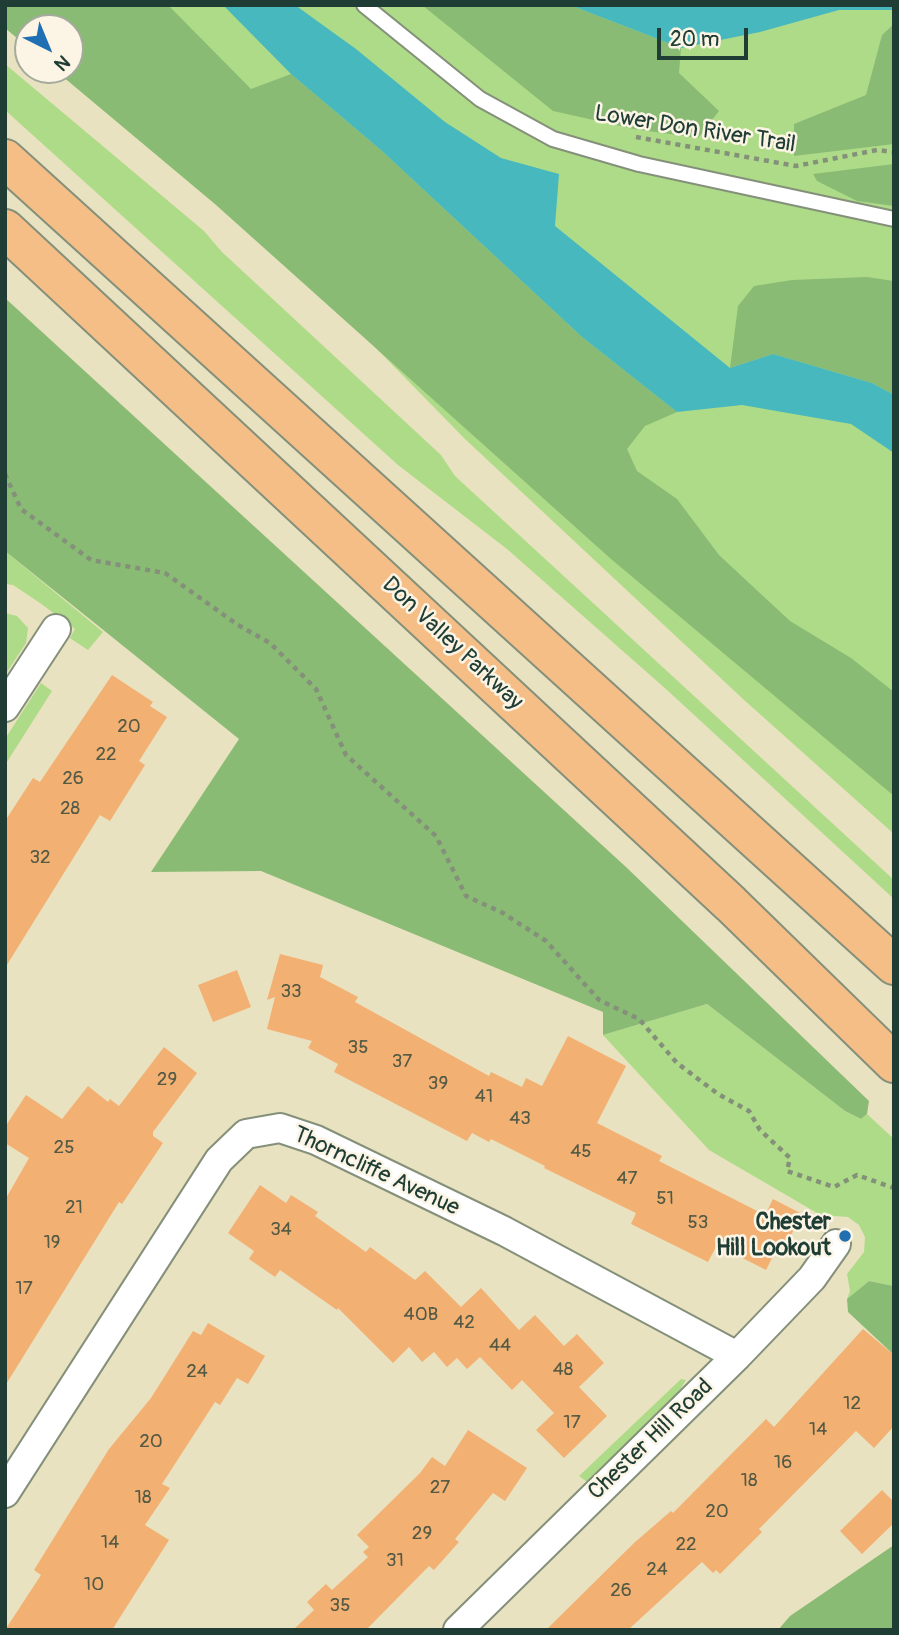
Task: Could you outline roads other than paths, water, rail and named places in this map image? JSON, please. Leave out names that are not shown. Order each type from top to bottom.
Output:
[{"type":"highway","points":[[5,159],[894,965]]},
{"type":"highway","name":"Don Valley Parkway","points":[[5,229],[731,904],[894,1063]]},
{"type":"street","points":[[5,707],[55,629]]},
{"type":"street","name":"Thorncliffe Avenue","points":[[5,1493],[219,1160],[246,1134],[280,1128],[316,1140],[504,1231],[737,1356]]},
{"type":"street","name":"Chester Hill Road","points":[[458,1630],[737,1356],[812,1278],[836,1244]]},
{"type":"lane","points":[[364,5],[480,99],[553,139],[639,164],[894,219]]},
{"type":"water","points":[[223,5],[295,5],[356,49],[445,122],[501,158],[559,174],[555,226],[730,368],[773,354],[872,383],[894,395],[894,453],[851,424],[742,405],[677,412],[582,337],[382,151],[291,74]]},
{"type":"water","points":[[570,5],[894,5],[894,10],[839,10],[760,32],[681,48]]},
{"type":"place","name":"Chester Hill Lookout","points":[[845,1236]]}]
